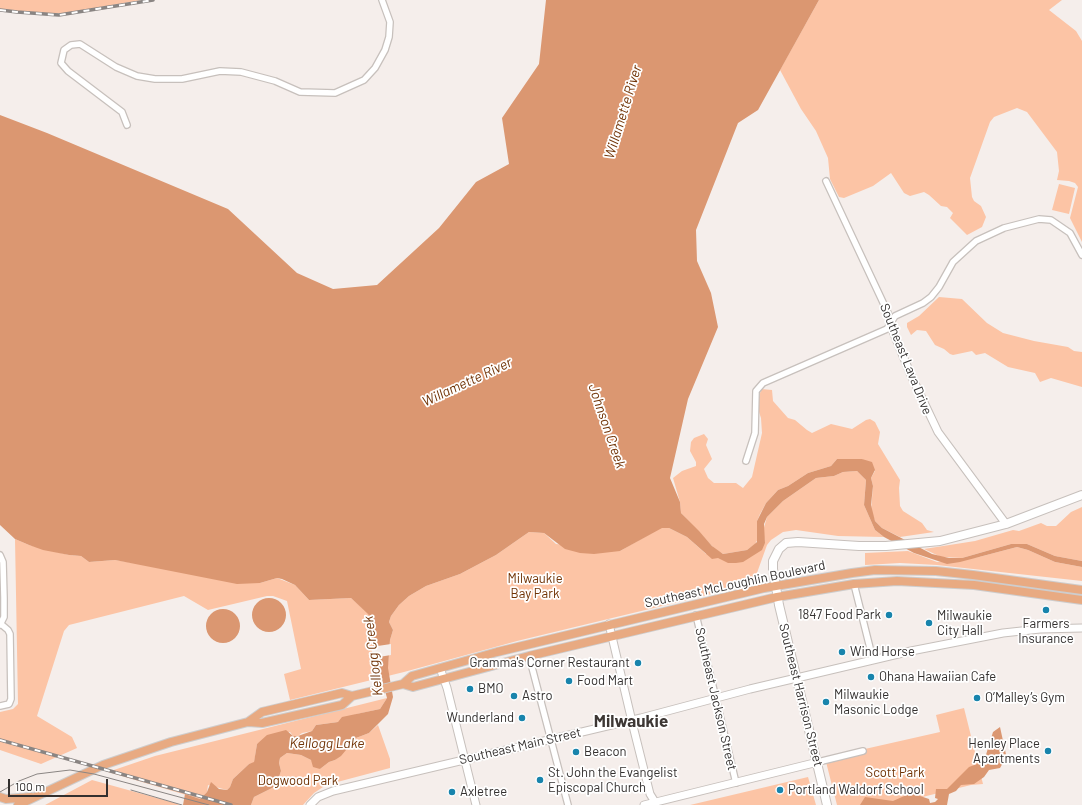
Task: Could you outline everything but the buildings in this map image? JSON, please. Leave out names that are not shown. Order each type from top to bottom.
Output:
[{"type":"main road","points":[[1006,524],[1082,495]]},
{"type":"main road","name":"Southeast Harrison Street","points":[[827,805],[818,762],[777,597],[773,561],[779,549],[786,543],[809,542],[872,546],[924,543],[953,538],[1006,524]]},
{"type":"main road","name":"Southeast McLoughlin Boulevard","points":[[248,722],[262,712],[342,693],[352,696],[388,688],[403,684],[412,676],[440,668],[609,624],[775,585],[852,573],[904,570],[973,575],[1082,590]]},
{"type":"main road","name":"Southeast McLoughlin Boulevard","points":[[403,684],[413,687],[529,656],[696,615],[777,597],[854,584],[897,581],[947,583],[1019,590],[1082,600]]},
{"type":"main road","points":[[310,712],[315,706],[329,702],[332,695]]},
{"type":"main road","name":"Southeast McLoughlin Boulevard","points":[[18,805],[77,776],[127,756],[165,744],[248,722],[262,723],[342,705],[352,696]]},
{"type":"main road","points":[[0,797],[6,799],[34,796]]},
{"type":"street","points":[[127,124],[122,112],[68,71],[61,63],[64,50],[71,44],[80,44],[116,67],[137,76],[182,79],[220,71],[241,72],[275,80],[300,92],[335,93],[364,80],[375,68],[385,50],[389,37],[390,22],[382,0]]},
{"type":"street","name":"Southeast Lava Drive","points":[[826,181],[888,313],[890,324],[913,380],[938,432],[1006,524]]},
{"type":"street","points":[[746,461],[755,433],[756,391],[763,383],[887,329],[895,316],[923,303],[931,297],[939,287],[953,262],[964,251],[987,235],[1004,228],[1039,219],[1051,220],[1070,233],[1082,255]]},
{"type":"street","points":[[0,706],[9,704],[11,700],[10,634],[8,630],[0,625],[4,617],[1,556]]},
{"type":"street","points":[[854,584],[873,660]]},
{"type":"street","name":"Southeast Jackson Street","points":[[696,615],[736,783]]},
{"type":"street","points":[[609,624],[650,794],[656,804]]},
{"type":"street","name":"Southeast Main Street","points":[[311,803],[318,797],[328,792],[632,720],[873,660],[982,636],[1040,629],[1082,628]]},
{"type":"street","points":[[529,656],[568,805]]},
{"type":"street","points":[[440,668],[476,805]]},
{"type":"street","points":[[644,805],[656,804],[863,751]]},
{"type":"green space","points":[[0,0],[142,0],[66,13],[40,14],[0,9]]},
{"type":"green space","points":[[819,0],[1062,0],[1049,10],[1076,31],[1082,41],[1082,242],[1070,218],[1078,187],[1075,183],[1069,181],[1057,180],[1059,171],[1057,152],[1027,112],[1017,108],[994,117],[990,122],[970,178],[972,197],[974,201],[981,206],[986,217],[982,227],[967,235],[950,218],[953,213],[947,207],[941,206],[924,192],[910,196],[904,193],[891,173],[873,186],[844,198],[839,197],[830,179],[828,158],[816,131],[801,109],[780,70]]},
{"type":"green space","points":[[1059,184],[1075,188],[1069,214],[1052,210]]},
{"type":"green space","points":[[939,297],[962,299],[987,323],[1003,333],[1034,341],[1068,347],[1074,351],[1082,352],[1082,387],[1051,378],[1040,382],[1035,373],[1008,367],[985,353],[976,355],[972,351],[953,355],[950,354],[944,349],[935,345],[926,331],[917,330],[911,335],[907,327],[907,323],[919,316]]},
{"type":"green space","name":"Milwaukie Bay Park","points":[[761,389],[772,390],[773,401],[788,418],[795,420],[812,433],[831,424],[852,429],[866,420],[870,419],[875,422],[880,432],[878,444],[900,480],[900,506],[903,511],[922,523],[927,530],[934,532],[900,537],[882,528],[875,521],[871,510],[873,486],[871,478],[875,471],[862,459],[837,459],[831,466],[808,473],[788,486],[778,490],[766,503],[757,521],[758,539],[755,544],[747,550],[723,554],[720,552],[723,555],[752,553],[765,543],[763,531],[767,517],[783,501],[816,478],[834,476],[843,472],[857,471],[866,480],[864,505],[875,530],[884,537],[838,536],[796,530],[783,532],[771,540],[767,545],[753,584],[517,641],[404,672],[290,700],[284,674],[301,669],[287,601],[273,596],[267,596],[208,610],[184,596],[69,625],[64,631],[37,716],[72,737],[77,748],[41,764],[0,750],[0,712],[13,709],[18,704],[15,539],[29,545],[69,555],[81,556],[89,562],[115,560],[260,583],[277,578],[295,585],[309,600],[351,598],[368,613],[374,623],[371,638],[388,664],[390,640],[393,630],[389,622],[391,616],[399,605],[409,596],[426,586],[460,574],[496,555],[529,532],[544,533],[556,544],[620,551],[662,527],[669,528],[687,537],[706,554],[713,547],[681,513],[680,502],[673,478],[682,471],[696,466],[696,462],[690,451],[691,442],[694,438],[704,434],[708,439],[706,445],[712,459],[704,469],[708,478],[714,483],[736,483],[743,488],[752,477],[762,433],[759,412],[759,398]]},
{"type":"green space","points":[[1082,507],[1082,561],[1055,556],[1027,544],[1011,544],[962,558],[941,557],[924,549],[975,541],[1013,530],[1019,531],[1041,523],[1047,526],[1056,526],[1071,512]]},
{"type":"green space","points":[[1017,547],[1028,550],[1055,562],[1082,567],[1082,581],[937,565],[900,563],[865,565],[865,553],[908,551],[937,562],[979,557]]},
{"type":"green space","points":[[387,698],[380,709],[357,714],[338,722],[316,725],[312,731],[302,733],[298,736],[293,736],[290,732],[257,744],[254,763],[249,764],[233,779],[227,790],[208,785],[207,792],[200,799],[108,772],[155,756]]},
{"type":"green space","name":"Scott Park","points":[[964,708],[983,784],[971,785],[890,805],[837,805],[825,758],[940,732],[936,715]]},
{"type":"green space","name":"Dogwood Park","points":[[378,725],[390,759],[390,768],[326,785],[314,793],[303,805],[251,805],[254,797],[276,786],[281,771],[279,763],[280,758],[287,753],[301,755],[311,760],[320,769],[329,762],[335,760],[356,738],[369,733]]},
{"type":"green space","name":"Portland Waldorf School","points":[[808,777],[816,805],[690,805]]},
{"type":"green space","points":[[92,780],[175,803],[180,805],[45,805]]},
{"type":"water","points":[[546,0],[819,0],[758,110],[738,123],[696,230],[697,261],[711,293],[718,327],[688,399],[670,478],[680,502],[681,513],[712,546],[723,554],[747,550],[757,542],[757,521],[766,503],[778,490],[788,486],[808,473],[831,466],[837,459],[862,459],[872,462],[875,470],[871,478],[873,486],[871,505],[875,521],[882,528],[932,554],[949,558],[962,558],[1011,544],[1027,544],[1055,556],[1082,561],[1082,567],[1055,562],[1028,550],[1017,547],[947,564],[914,553],[884,537],[875,530],[864,505],[866,480],[857,471],[843,472],[834,476],[816,478],[783,501],[767,517],[764,524],[765,543],[762,550],[743,562],[728,563],[718,558],[712,559],[687,537],[669,528],[662,528],[620,551],[594,554],[580,553],[565,549],[544,533],[529,532],[496,555],[460,574],[426,586],[409,596],[399,605],[391,616],[389,622],[393,630],[390,640],[388,668],[393,697],[388,714],[369,733],[356,738],[341,756],[329,762],[320,769],[313,767],[311,760],[301,755],[287,753],[280,758],[279,763],[281,771],[276,786],[254,797],[251,805],[183,805],[185,794],[200,799],[207,792],[211,782],[219,789],[227,790],[233,779],[249,764],[254,762],[257,744],[267,735],[286,730],[293,736],[298,736],[312,731],[316,725],[338,722],[342,717],[380,709],[387,698],[371,638],[374,623],[368,614],[351,598],[309,600],[295,585],[282,579],[277,578],[260,583],[237,584],[115,560],[89,562],[81,556],[43,550],[29,545],[15,539],[0,525],[0,115],[47,133],[228,209],[297,273],[333,289],[377,285],[439,228],[476,182],[509,164],[502,118],[539,64]]},
{"type":"water","points":[[272,598],[281,603],[285,608],[285,622],[281,627],[276,631],[266,632],[262,631],[253,622],[252,612],[253,608],[262,599]]},
{"type":"water","points":[[220,609],[226,609],[230,610],[237,616],[240,626],[239,633],[233,640],[226,643],[220,643],[216,642],[209,636],[206,629],[206,623],[207,619],[213,612]]},
{"type":"water","points":[[1000,727],[1007,759],[1000,768],[989,770],[984,777],[974,784],[961,785],[956,791],[949,794],[947,805],[860,805],[865,797],[893,801],[911,793],[929,799],[930,803],[935,802],[938,799],[935,798],[936,789],[947,789],[969,767],[977,764],[985,758],[993,732]]},
{"type":"pier","points":[[391,644],[391,655],[373,658],[371,647]]},
{"type":"tram line","points":[[0,792],[19,781],[37,774],[70,770],[94,774],[209,805]]},
{"type":"tram line","points":[[131,790],[182,805]]},
{"type":"railway","points":[[0,10],[59,15],[153,0]]},
{"type":"railway","points":[[0,740],[231,805]]},
{"type":"place","name":"Farmers Insurance","points":[[1046,610]]},
{"type":"place","name":"1847 Food Park","points":[[889,615]]},
{"type":"place","name":"Milwaukie City Hall","points":[[929,623]]},
{"type":"place","name":"Wind Horse","points":[[842,652]]},
{"type":"place","name":"Gramma's Corner Restaurant","points":[[638,663]]},
{"type":"place","name":"Ohana Hawaiian Cafe","points":[[871,677]]},
{"type":"place","name":"Food Mart","points":[[569,681]]},
{"type":"place","name":"BMO","points":[[470,689]]},
{"type":"place","name":"Astro","points":[[514,696]]},
{"type":"place","name":"O’Malley’s Gym","points":[[977,698]]},
{"type":"place","name":"Milwaukie Masonic Lodge","points":[[826,702]]},
{"type":"place","name":"Wunderland","points":[[522,718]]},
{"type":"place","name":"Henley Place Apartments","points":[[1048,751]]},
{"type":"place","name":"Beacon","points":[[576,752]]},
{"type":"place","name":"St. John the Evangelist Episcopal Church","points":[[540,780]]},
{"type":"place","name":"Portland Waldorf School","points":[[780,790]]},
{"type":"place","name":"Axletree","points":[[452,792]]},
{"type":"district","name":"Milwaukie","points":[[631,721]]},
{"type":"water label","name":"Willamette River","points":[[623,112]]},
{"type":"water label","name":"Willamette River","points":[[467,382]]},
{"type":"water label","name":"Johnson Creek","points":[[607,426]]},
{"type":"water label","name":"Kellogg Creek","points":[[373,656]]},
{"type":"water label","name":"Kellogg Lake","points":[[327,743]]}]
